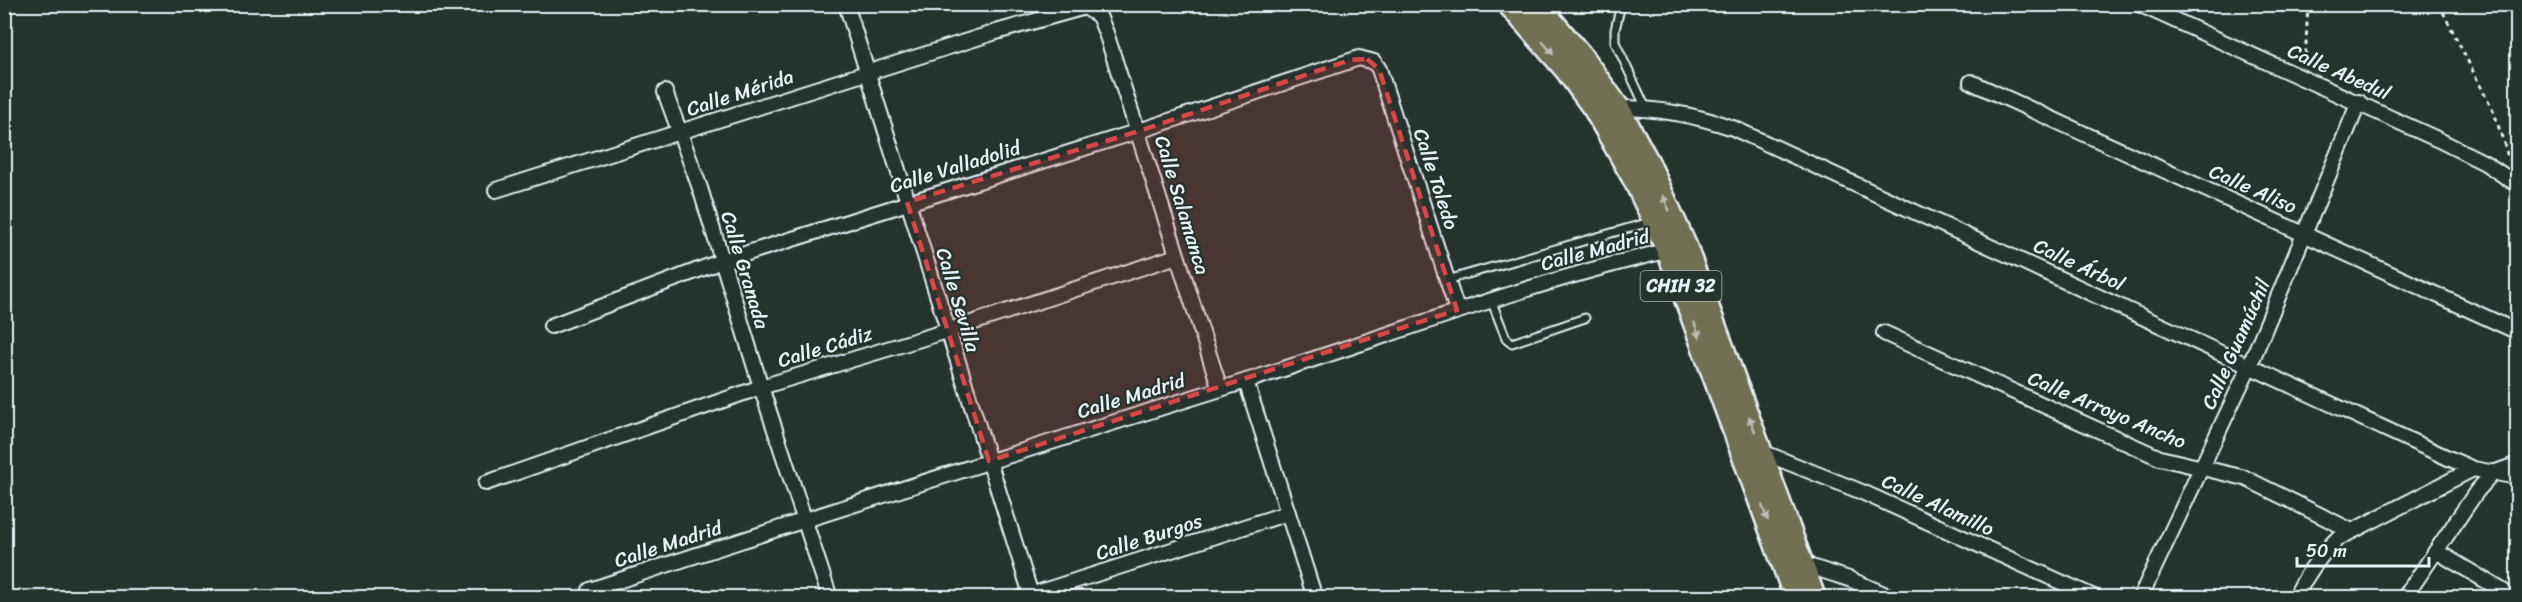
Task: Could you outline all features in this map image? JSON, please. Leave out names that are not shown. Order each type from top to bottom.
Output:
[{"type":"main road","name":"CHIH 32","points":[[1509,4],[1566,69],[1595,110],[1620,151],[1654,221],[1676,248],[1762,452],[1814,597]]},
{"type":"main road","name":"CHIH 32","points":[[1537,4],[1580,55],[1618,108],[1648,163],[1796,597]]},
{"type":"street","name":"Calle Abedul","points":[[2139,4],[2359,102],[2485,163],[2517,185]]},
{"type":"street","name":"Calle Salamanca","points":[[996,32],[1085,7],[1099,16],[1139,131],[1220,389]]},
{"type":"street","name":"Calle Sevilla","points":[[847,9],[989,460],[1028,596]]},
{"type":"street","name":"Calle Mérida","points":[[496,190],[996,32]]},
{"type":"street","name":"Calle Valladolid","points":[[550,326],[722,261],[1139,131],[1350,60],[1359,58],[1374,62]]},
{"type":"street","name":"Calle Toledo","points":[[1374,62],[1383,80],[1457,310]]},
{"type":"street","name":"Calle Aliso","points":[[1971,82],[2517,332]]},
{"type":"street","name":"Calle Granada","points":[[666,92],[681,132],[760,387],[830,597]]},
{"type":"street","name":"Calle Guamúchil","points":[[2140,597],[2249,367],[2359,102]]},
{"type":"street","name":"Calle Árbol","points":[[1618,108],[1646,108],[1699,116],[1733,129],[2473,469],[2517,477]]},
{"type":"street","name":"Calle Madrid","points":[[590,590],[989,460],[1246,381],[1457,310],[1676,248]]},
{"type":"street","name":"Calle Cádiz","points":[[486,483],[760,387],[947,331],[1177,256]]},
{"type":"street","name":"Calle Arroyo Ancho","points":[[1884,333],[2151,454],[2245,478],[2350,530]]},
{"type":"street","points":[[1246,381],[1315,597]]},
{"type":"street","name":"Calle Alamillo","points":[[1762,452],[1851,487],[2096,597]]},
{"type":"street","points":[[2404,597],[2466,504],[2493,473],[2517,464]]},
{"type":"street","points":[[2295,597],[2321,554],[2350,530],[2473,469]]},
{"type":"street","name":"Calle Burgos","points":[[1028,596],[1288,513]]},
{"type":"street","points":[[2436,551],[2504,595]]},
{"type":"street","points":[[1802,564],[1850,579],[1893,597]]},
{"type":"lane","points":[[1621,4],[1615,30],[1615,42],[1646,108]]},
{"type":"lane","points":[[1447,280],[1654,221]]},
{"type":"lane","points":[[1491,300],[1506,338],[1512,343],[1585,318]]},
{"type":"path","points":[[2304,78],[2308,4]]},
{"type":"path","points":[[2439,4],[2495,116],[2517,185]]},
{"type":"highlighted area","points":[[1367,59],[1379,69],[1457,310],[989,461],[907,202],[1139,131],[1350,60]]}]
